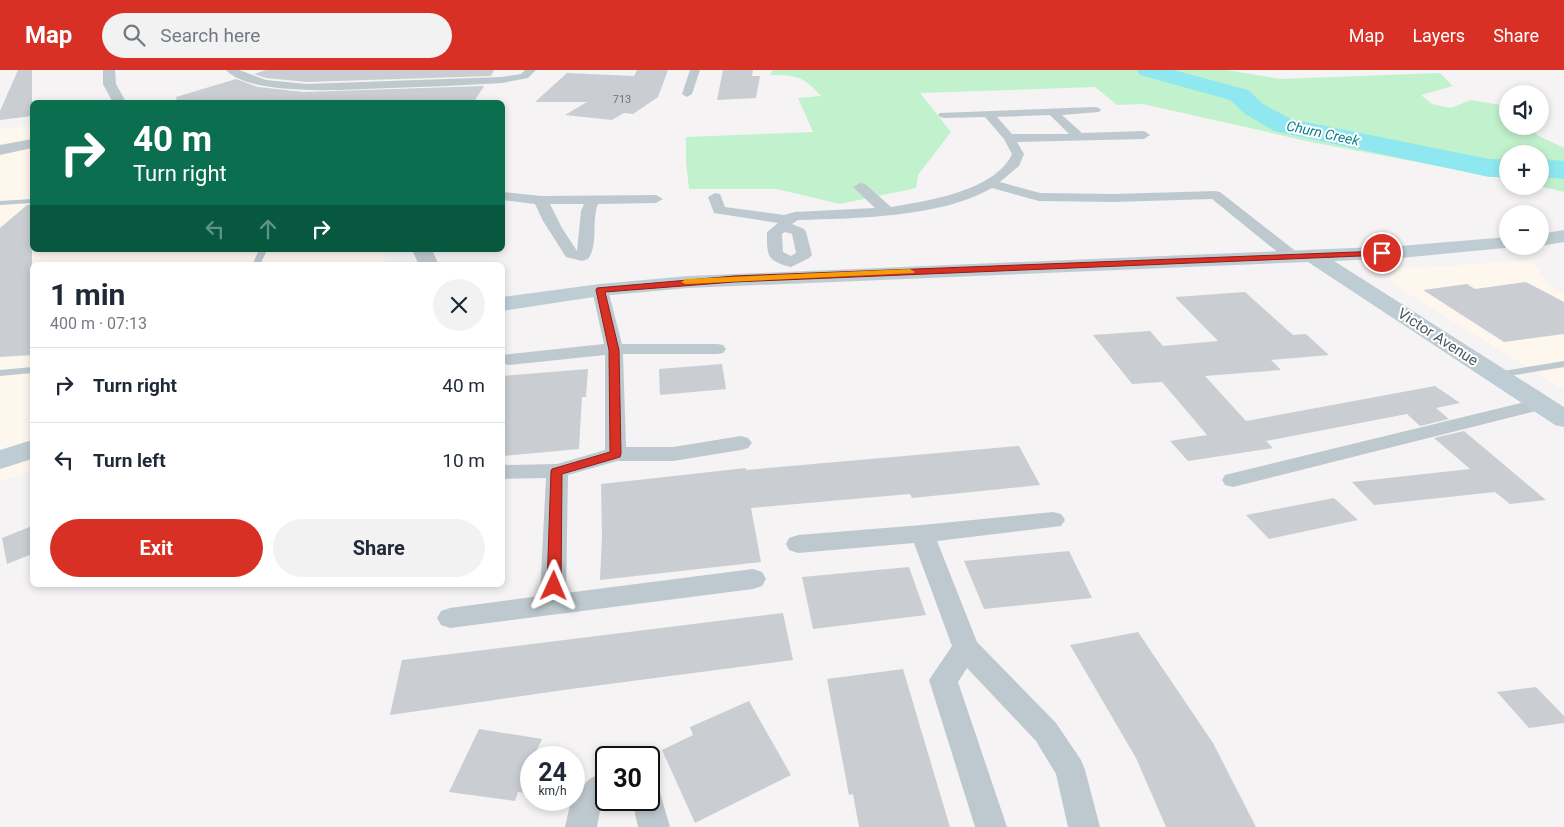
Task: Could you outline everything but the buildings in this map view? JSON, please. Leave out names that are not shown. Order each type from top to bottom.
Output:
[{"type":"main road","points":[[1549,238],[1564,236]]},
{"type":"main road","points":[[505,304],[600,290],[688,282],[792,269],[1301,256],[1400,252],[1499,245]]},
{"type":"main road","name":"Victor Avenue","points":[[1301,256],[1496,375],[1564,419]]},
{"type":"main road","points":[[0,460],[30,450]]},
{"type":"street","points":[[109,70],[108,79],[111,90],[118,100]]},
{"type":"street","points":[[231,70],[244,77],[271,83],[338,87],[502,80],[519,77],[531,70]]},
{"type":"street","points":[[687,94],[695,70]]},
{"type":"street","points":[[944,115],[1095,110]]},
{"type":"street","points":[[1054,112],[1079,137]]},
{"type":"street","points":[[715,197],[719,210],[785,223],[798,232],[804,255],[792,269],[774,254],[774,232],[785,223],[795,216],[888,212],[951,199],[976,191],[990,183],[1014,163],[1018,154],[1009,138],[988,114]]},
{"type":"street","points":[[1009,138],[1144,135]]},
{"type":"street","points":[[0,150],[30,144]]},
{"type":"street","points":[[990,183],[1038,197],[1114,198],[1215,195],[1301,256]]},
{"type":"street","points":[[860,187],[888,212]]},
{"type":"street","points":[[505,196],[541,200],[592,201],[656,199]]},
{"type":"street","points":[[541,200],[543,210],[551,225],[571,254],[576,256],[582,256],[585,252],[588,212],[592,201]]},
{"type":"street","points":[[600,290],[614,350],[616,454]]},
{"type":"street","points":[[509,359],[614,350],[716,349]]},
{"type":"street","points":[[1233,480],[1542,404]]},
{"type":"street","points":[[505,472],[556,471],[616,454],[673,454],[741,443]]},
{"type":"street","points":[[553,605],[556,471]]},
{"type":"street","points":[[798,544],[922,534],[1053,520]]},
{"type":"street","points":[[922,534],[966,648],[1046,732],[1070,770],[1084,827]]},
{"type":"street","points":[[450,618],[753,579]]},
{"type":"street","points":[[966,648],[943,680],[990,827]]},
{"type":"street","points":[[581,827],[585,804],[595,795]]},
{"type":"street","points":[[650,811],[654,827]]},
{"type":"lane","points":[[0,203],[30,201]]},
{"type":"lane","points":[[1496,375],[1564,364]]},
{"type":"lane","points":[[0,372],[30,370]]},
{"type":"shaded area","points":[[30,126],[30,252],[382,252],[386,262],[30,262],[30,472],[0,482],[0,129]]},
{"type":"shaded area","points":[[1532,260],[1549,286],[1564,293],[1564,390],[1398,287],[1390,279],[1396,269]]},
{"type":"green space","points":[[772,70],[1227,70],[1280,79],[1440,73],[1453,86],[1421,95],[1432,104],[1451,108],[1471,100],[1499,105],[1499,135],[1537,135],[1564,148],[1564,192],[1549,188],[1549,145],[1499,145],[1499,177],[1316,143],[1143,104],[1117,105],[1095,87],[920,93],[951,132],[918,175],[916,188],[840,204],[777,189],[689,189],[686,137],[813,132],[798,98],[821,96],[810,85],[799,78],[771,75]]},
{"type":"waterway","name":"Churn Creek","points":[[1148,70],[1239,95],[1254,109],[1283,125],[1489,168],[1499,168]]},
{"type":"waterway","name":"Churn Creek","points":[[1549,169],[1564,170]]},
{"type":"slow traffic","points":[[686,282],[910,272]]},
{"type":"route","points":[[554,586],[556,471],[616,454],[614,350],[600,290],[734,279],[1382,253]]}]
